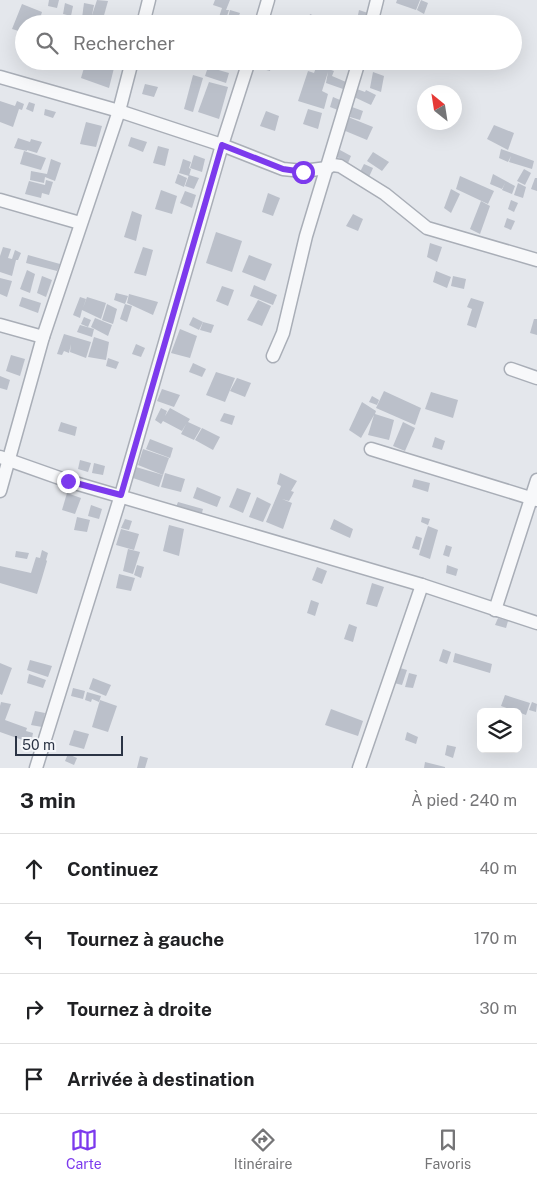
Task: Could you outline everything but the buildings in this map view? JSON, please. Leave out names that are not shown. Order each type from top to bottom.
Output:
[{"type":"street","points":[[145,15],[149,0]]},
{"type":"street","points":[[264,15],[268,0]]},
{"type":"street","points":[[373,15],[378,0]]},
{"type":"street","points":[[0,491],[4,458],[80,223],[119,111],[130,70]]},
{"type":"street","points":[[36,768],[121,495],[222,145],[246,70]]},
{"type":"street","points":[[273,356],[283,333],[306,236],[356,70]]},
{"type":"street","points":[[0,77],[119,111],[222,145],[283,169],[303,172],[327,168],[333,165],[340,166],[385,194],[427,228],[537,260]]},
{"type":"street","points":[[0,200],[80,223]]},
{"type":"street","points":[[0,325],[43,338]]},
{"type":"street","points":[[512,370],[537,378]]},
{"type":"street","points":[[371,449],[534,499]]},
{"type":"street","points":[[4,458],[68,481],[121,495],[286,546],[422,585],[537,624]]},
{"type":"street","points":[[495,610],[534,499],[537,480]]},
{"type":"street","points":[[359,768],[422,585]]},
{"type":"route","points":[[68,481],[121,495],[222,145],[283,169],[303,172]]}]
